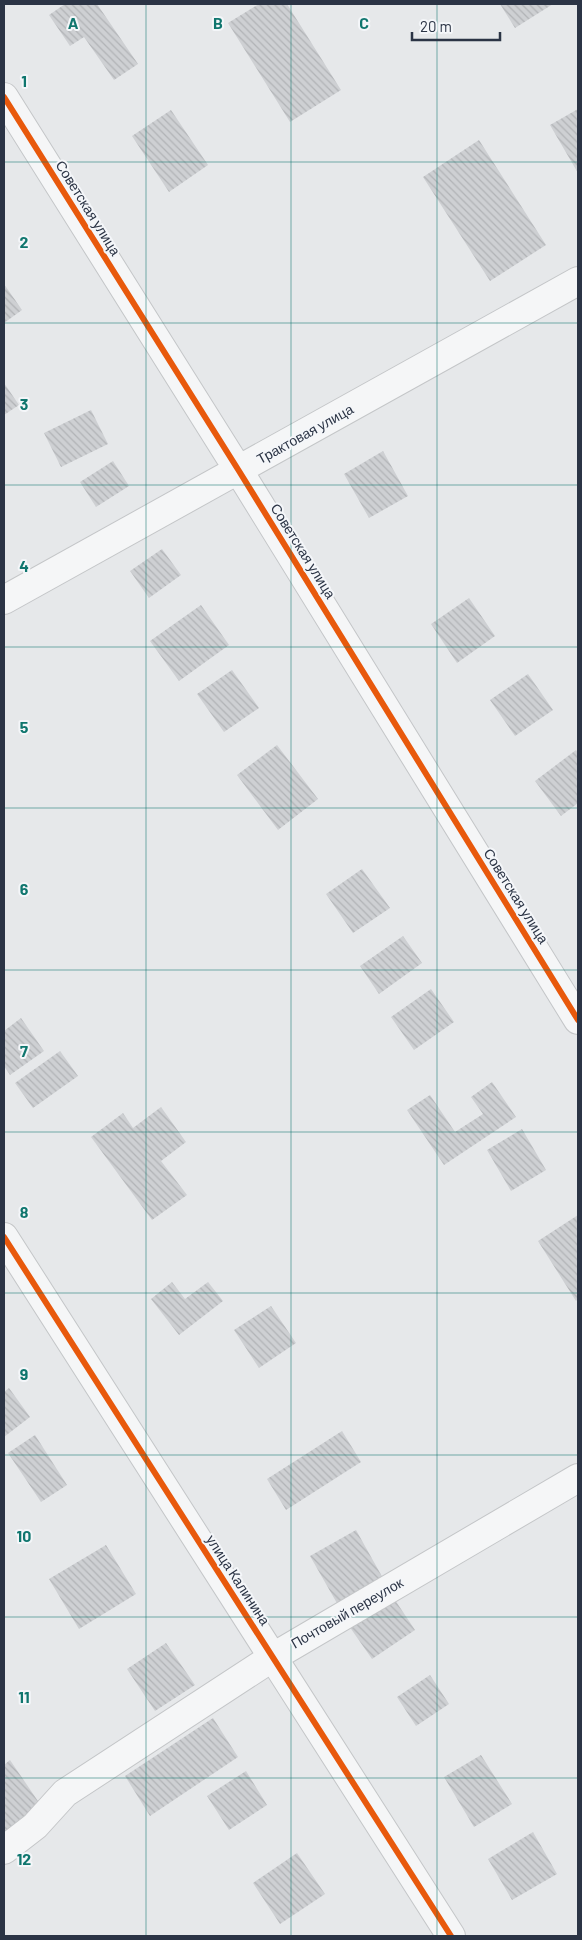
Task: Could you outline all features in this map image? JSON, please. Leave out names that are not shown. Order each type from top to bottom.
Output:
[{"type":"street","name":"Советская улица","points":[[4,97],[239,471],[578,1020]]},
{"type":"street","name":"Трактовая улица","points":[[4,600],[578,281]]},
{"type":"street","name":"улица Калинина","points":[[4,1237],[451,1936]]},
{"type":"street","name":"Почтовый переулок","points":[[4,1850],[35,1826],[65,1793],[273,1657],[578,1478]]},
{"type":"building","points":[[65,4],[97,4],[138,64],[114,80],[84,37],[70,46],[49,15]]},
{"type":"building","points":[[259,4],[287,4],[341,90],[290,122],[228,23]]},
{"type":"building","points":[[500,4],[553,4],[515,28]]},
{"type":"building","points":[[578,109],[578,173],[550,125]]},
{"type":"building","points":[[171,110],[208,165],[169,192],[132,136]]},
{"type":"building","points":[[479,140],[546,245],[490,281],[423,177]]},
{"type":"building","points":[[4,284],[22,310],[4,323]]},
{"type":"building","points":[[4,383],[19,405],[4,415]]},
{"type":"building","points":[[91,410],[108,444],[61,467],[44,433]]},
{"type":"building","points":[[383,451],[408,496],[369,518],[344,474]]},
{"type":"building","points":[[113,461],[129,486],[96,507],[80,482]]},
{"type":"building","points":[[162,549],[181,575],[149,598],[130,571]]},
{"type":"building","points":[[469,598],[495,636],[457,663],[431,624]]},
{"type":"building","points":[[201,605],[229,645],[179,681],[150,641]]},
{"type":"building","points":[[232,670],[259,708],[224,732],[197,694]]},
{"type":"building","points":[[528,674],[553,710],[515,736],[490,700]]},
{"type":"building","points":[[277,745],[318,799],[278,830],[237,775]]},
{"type":"building","points":[[576,750],[578,753],[578,803],[561,816],[535,781]]},
{"type":"building","points":[[362,869],[390,908],[353,933],[326,894]]},
{"type":"building","points":[[403,936],[422,963],[379,994],[360,966]]},
{"type":"building","points":[[431,989],[454,1022],[414,1050],[391,1017]]},
{"type":"building","points":[[21,1018],[44,1051],[10,1075],[4,1066],[4,1031]]},
{"type":"building","points":[[60,1051],[78,1076],[33,1108],[15,1083]]},
{"type":"building","points":[[492,1082],[516,1117],[444,1165],[407,1110],[430,1095],[455,1132],[483,1114],[471,1097]]},
{"type":"building","points":[[161,1107],[186,1142],[161,1161],[187,1195],[152,1220],[91,1137],[123,1113],[133,1128]]},
{"type":"building","points":[[522,1129],[546,1170],[511,1191],[487,1150]]},
{"type":"building","points":[[578,1215],[578,1299],[576,1301],[538,1241]]},
{"type":"building","points":[[172,1282],[185,1299],[208,1282],[223,1301],[179,1335],[151,1299]]},
{"type":"building","points":[[271,1306],[296,1343],[259,1368],[234,1330]]},
{"type":"building","points":[[9,1388],[30,1417],[4,1437],[4,1392]]},
{"type":"building","points":[[342,1431],[361,1462],[286,1510],[267,1479]]},
{"type":"building","points":[[35,1435],[67,1485],[41,1502],[8,1453]]},
{"type":"building","points":[[356,1530],[384,1580],[338,1605],[310,1556]]},
{"type":"building","points":[[106,1545],[136,1594],[79,1629],[49,1579]]},
{"type":"building","points":[[393,1597],[415,1630],[372,1659],[349,1626]]},
{"type":"building","points":[[166,1643],[195,1685],[155,1711],[127,1669]]},
{"type":"building","points":[[430,1675],[449,1704],[416,1726],[397,1697]]},
{"type":"building","points":[[213,1718],[238,1757],[150,1816],[125,1776]]},
{"type":"building","points":[[481,1755],[512,1804],[474,1827],[444,1777]]},
{"type":"building","points":[[10,1760],[42,1807],[4,1833],[4,1765]]},
{"type":"building","points":[[246,1771],[267,1805],[229,1830],[207,1796]]},
{"type":"building","points":[[533,1832],[557,1874],[512,1900],[488,1859]]},
{"type":"building","points":[[297,1853],[325,1894],[280,1924],[253,1883]]},
{"type":"cycle path","points":[[4,97],[239,471],[578,1020]]},
{"type":"cycle path","points":[[4,1237],[451,1936]]}]
